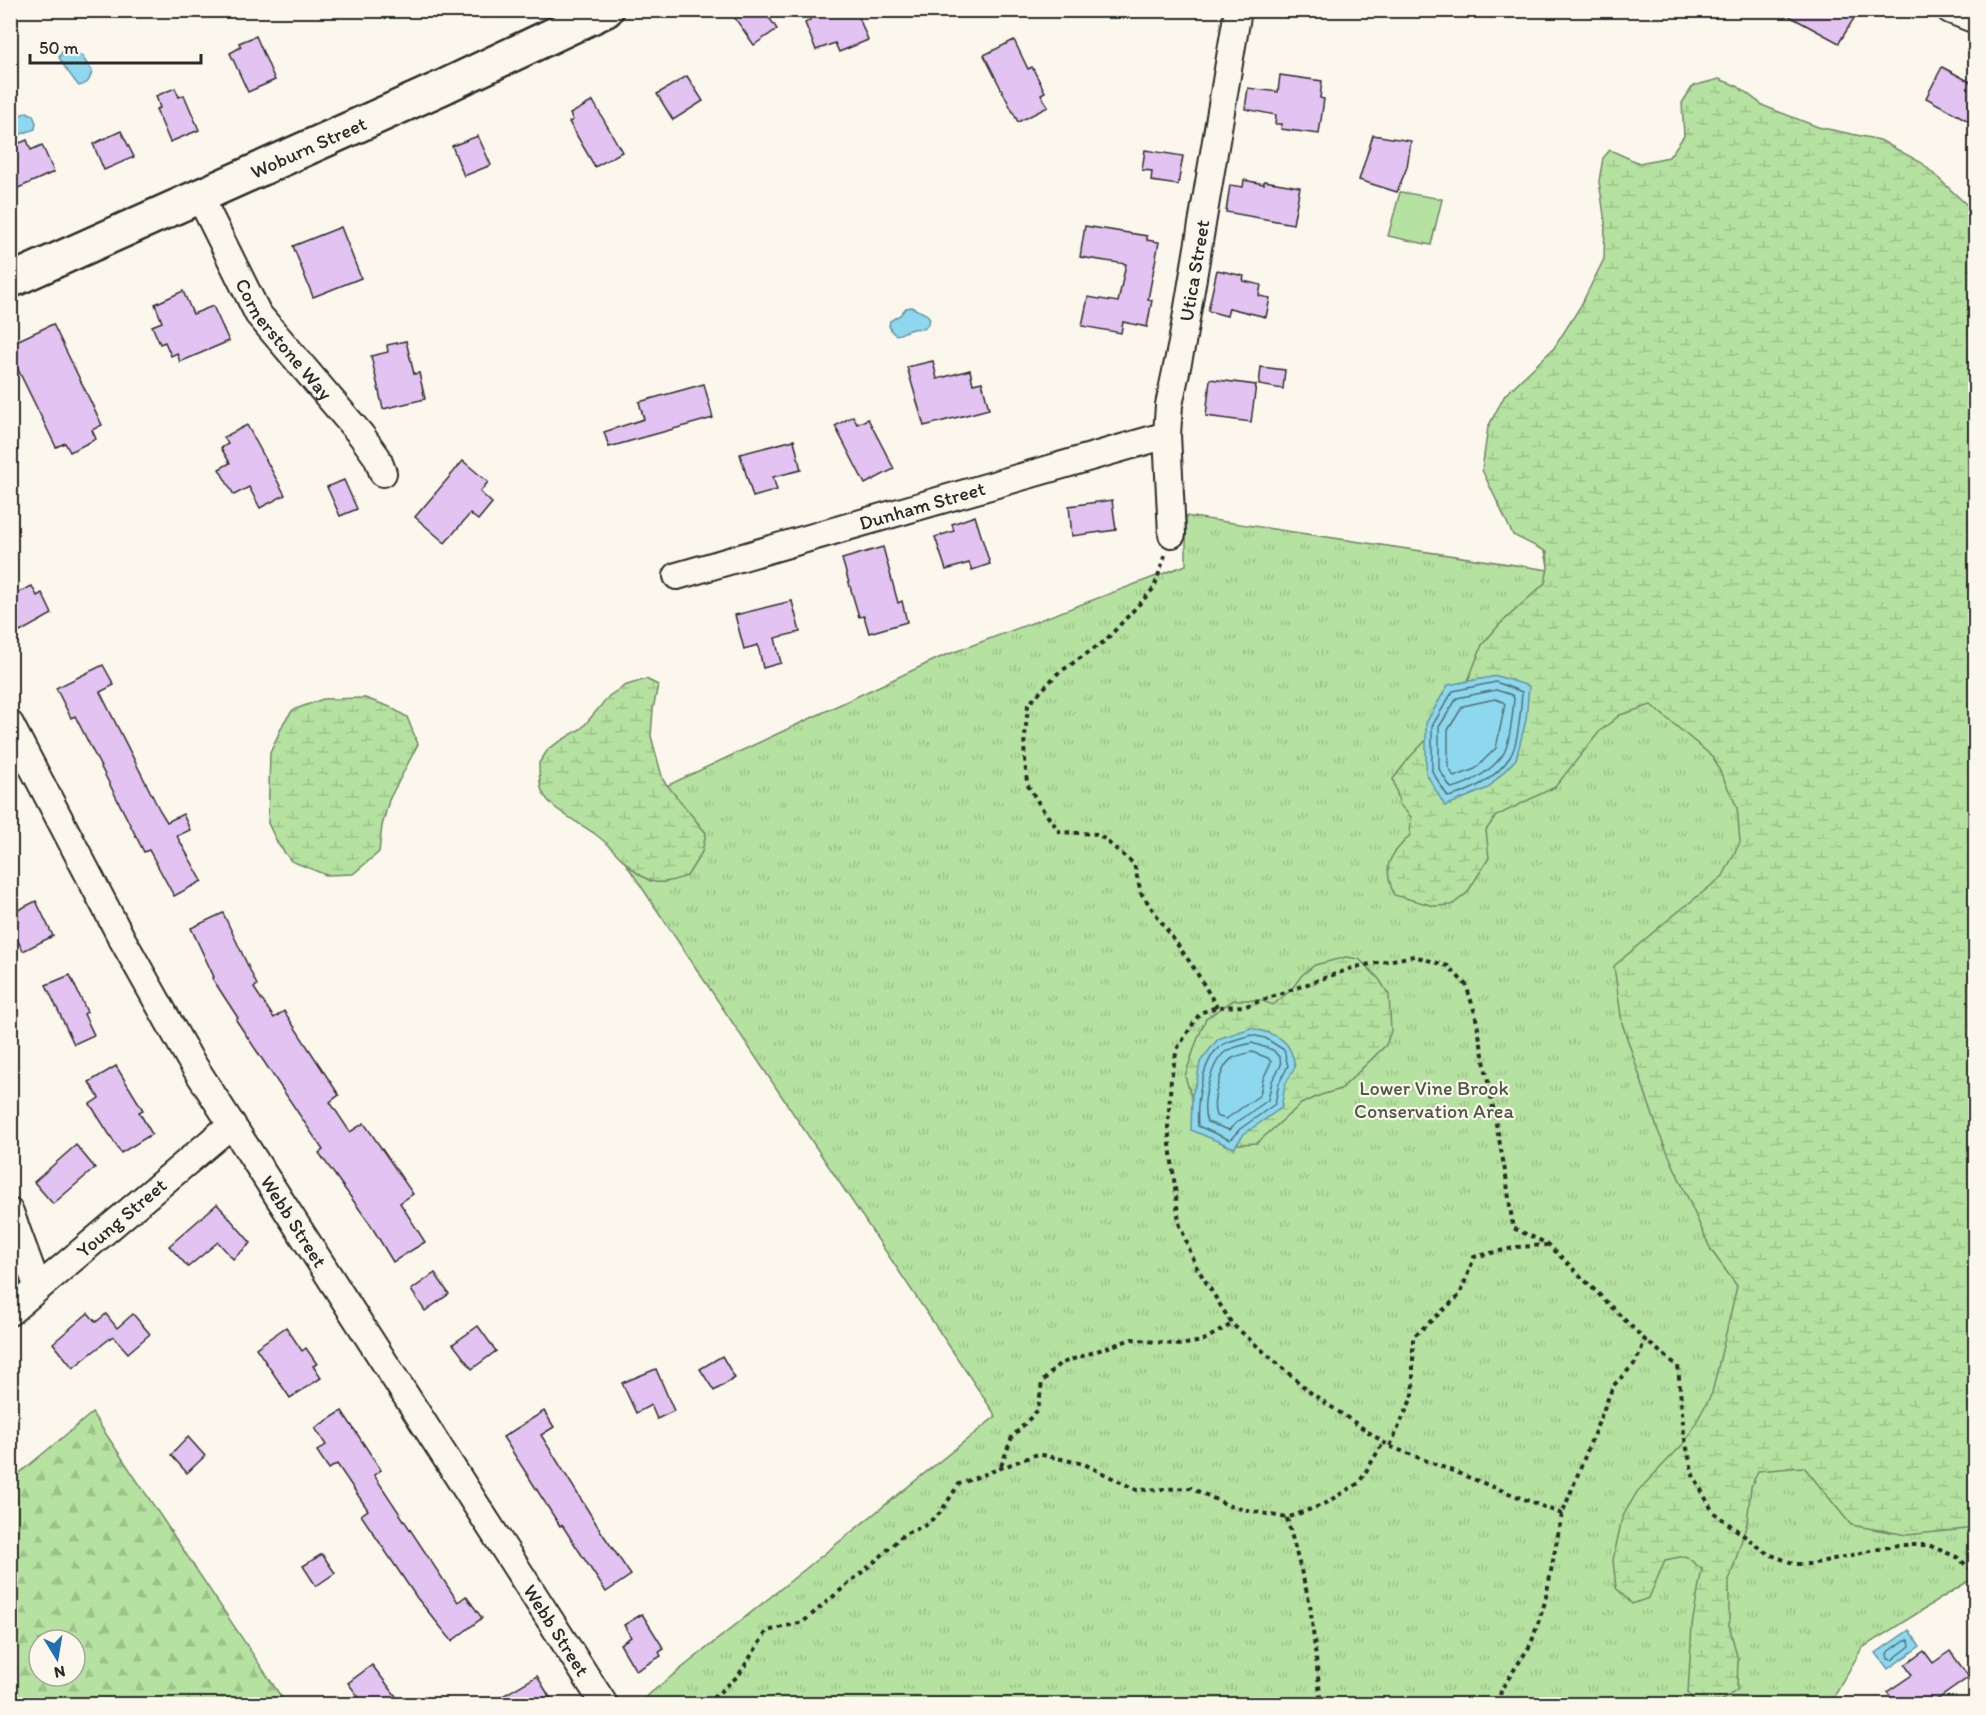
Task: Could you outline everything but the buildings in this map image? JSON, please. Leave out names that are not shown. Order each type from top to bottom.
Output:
[{"type":"main road","name":"Woburn Street","points":[[10,281],[441,88],[606,10]]},
{"type":"street","name":"Utica Street","points":[[1172,534],[1167,435],[1169,405],[1182,343],[1238,10]]},
{"type":"street","points":[[1950,10],[1976,20]]},
{"type":"street","name":"Cornerstone Way","points":[[200,196],[258,314],[361,435],[376,457],[383,473]]},
{"type":"street","name":"Dunham Street","points":[[677,576],[1167,435]]},
{"type":"street","name":"Webb Street","points":[[10,724],[121,937],[189,1058],[604,1704]]},
{"type":"street","name":"Young Street","points":[[10,1312],[232,1124]]},
{"type":"street","points":[[10,1212],[38,1288]]},
{"type":"path","points":[[1172,534],[1154,588],[1105,641],[1058,674],[1028,705],[1024,746],[1027,784],[1043,810],[1060,831],[1098,834],[1134,864],[1141,893],[1194,968],[1216,1007]]},
{"type":"path","points":[[1562,1514],[1383,1443],[1311,1393],[1232,1324],[1196,1266],[1179,1223],[1168,1127],[1171,1078],[1177,1049],[1200,1013],[1216,1007],[1246,1006],[1355,967],[1414,956],[1448,966],[1466,985],[1475,1013],[1506,1176],[1513,1227],[1548,1244],[1645,1340],[1678,1366],[1686,1445],[1693,1475],[1713,1512],[1768,1554],[1796,1564],[1811,1564],[1898,1545],[1928,1545],[1957,1557],[1976,1574]]},
{"type":"path","points":[[1389,1446],[1413,1395],[1413,1337],[1460,1295],[1474,1257],[1516,1247],[1548,1244]]},
{"type":"path","points":[[1001,1467],[1012,1437],[1038,1410],[1042,1382],[1059,1364],[1132,1339],[1180,1346],[1202,1341],[1232,1324]]},
{"type":"path","points":[[1500,1704],[1501,1690],[1531,1644],[1545,1602],[1562,1514],[1613,1386],[1636,1362],[1645,1340]]},
{"type":"path","points":[[706,1704],[738,1676],[766,1631],[803,1622],[904,1534],[924,1526],[940,1513],[959,1484],[1001,1467],[1038,1454],[1084,1464],[1137,1490],[1191,1488],[1232,1507],[1287,1518],[1322,1505],[1359,1484],[1383,1443]]},
{"type":"path","points":[[1287,1518],[1310,1604],[1321,1704]]},
{"type":"green space","points":[[1719,79],[1737,86],[1764,106],[1818,127],[1880,140],[1922,163],[1968,206],[1976,235],[1975,1528],[1907,1535],[1851,1525],[1804,1467],[1758,1471],[1751,1487],[1747,1523],[1729,1581],[1729,1625],[1738,1660],[1737,1690],[1721,1701],[1696,1704],[1688,1693],[1692,1625],[1702,1569],[1685,1556],[1665,1560],[1649,1598],[1632,1604],[1616,1588],[1613,1560],[1622,1518],[1637,1492],[1686,1441],[1712,1393],[1737,1286],[1711,1250],[1658,1131],[1622,1023],[1614,966],[1723,876],[1740,842],[1737,807],[1713,757],[1651,705],[1620,715],[1600,731],[1555,787],[1496,816],[1486,830],[1489,858],[1467,893],[1452,905],[1434,906],[1394,895],[1388,868],[1392,856],[1410,835],[1411,817],[1400,805],[1393,779],[1434,732],[1464,691],[1482,645],[1499,625],[1545,583],[1548,568],[1547,552],[1513,535],[1482,470],[1488,427],[1505,395],[1554,348],[1580,307],[1604,259],[1605,222],[1599,181],[1603,158],[1610,150],[1639,163],[1669,157],[1684,136],[1682,103],[1693,86]]},
{"type":"green space","points":[[1400,192],[1442,199],[1431,245],[1388,236]]},
{"type":"green space","name":"Lower Vine Brook Conservation Area","points":[[1511,393],[1975,726],[1975,1577],[1862,1648],[1830,1704],[637,1704],[996,1416],[596,819],[941,657],[1186,565],[1186,516],[1549,570]]},
{"type":"green space","points":[[646,679],[658,685],[651,736],[663,780],[706,833],[702,852],[687,876],[665,882],[655,882],[643,877],[602,840],[558,810],[546,798],[539,777],[539,763],[549,748],[582,728],[609,696],[624,686]]},
{"type":"green space","points":[[365,698],[390,707],[407,717],[418,744],[389,800],[382,826],[379,852],[353,874],[326,875],[291,861],[278,844],[268,823],[270,753],[284,722],[293,710],[323,699]]},
{"type":"green space","points":[[1346,957],[1359,959],[1379,979],[1389,995],[1391,1031],[1386,1045],[1341,1089],[1301,1104],[1257,1143],[1225,1145],[1201,1129],[1185,1076],[1206,1018],[1234,1000],[1260,1000],[1273,1005],[1315,965]]},
{"type":"green space","points":[[92,1413],[286,1704],[11,1704],[11,1480]]},
{"type":"water","points":[[71,51],[81,55],[92,71],[88,81],[79,86],[59,57],[62,52]]},
{"type":"water","points":[[27,112],[33,115],[36,123],[35,129],[11,138],[11,119]]},
{"type":"water","points":[[911,307],[929,317],[928,324],[924,329],[894,334],[889,326],[890,321],[906,308]]},
{"type":"water","points":[[1497,676],[1529,686],[1526,720],[1516,759],[1488,788],[1445,806],[1426,773],[1426,723],[1448,685]]},
{"type":"water","points":[[1251,1028],[1281,1039],[1290,1050],[1295,1067],[1285,1085],[1281,1108],[1244,1134],[1234,1148],[1191,1130],[1192,1095],[1200,1062],[1218,1039]]},
{"type":"water","points":[[1909,1630],[1920,1646],[1888,1669],[1876,1653]]}]
